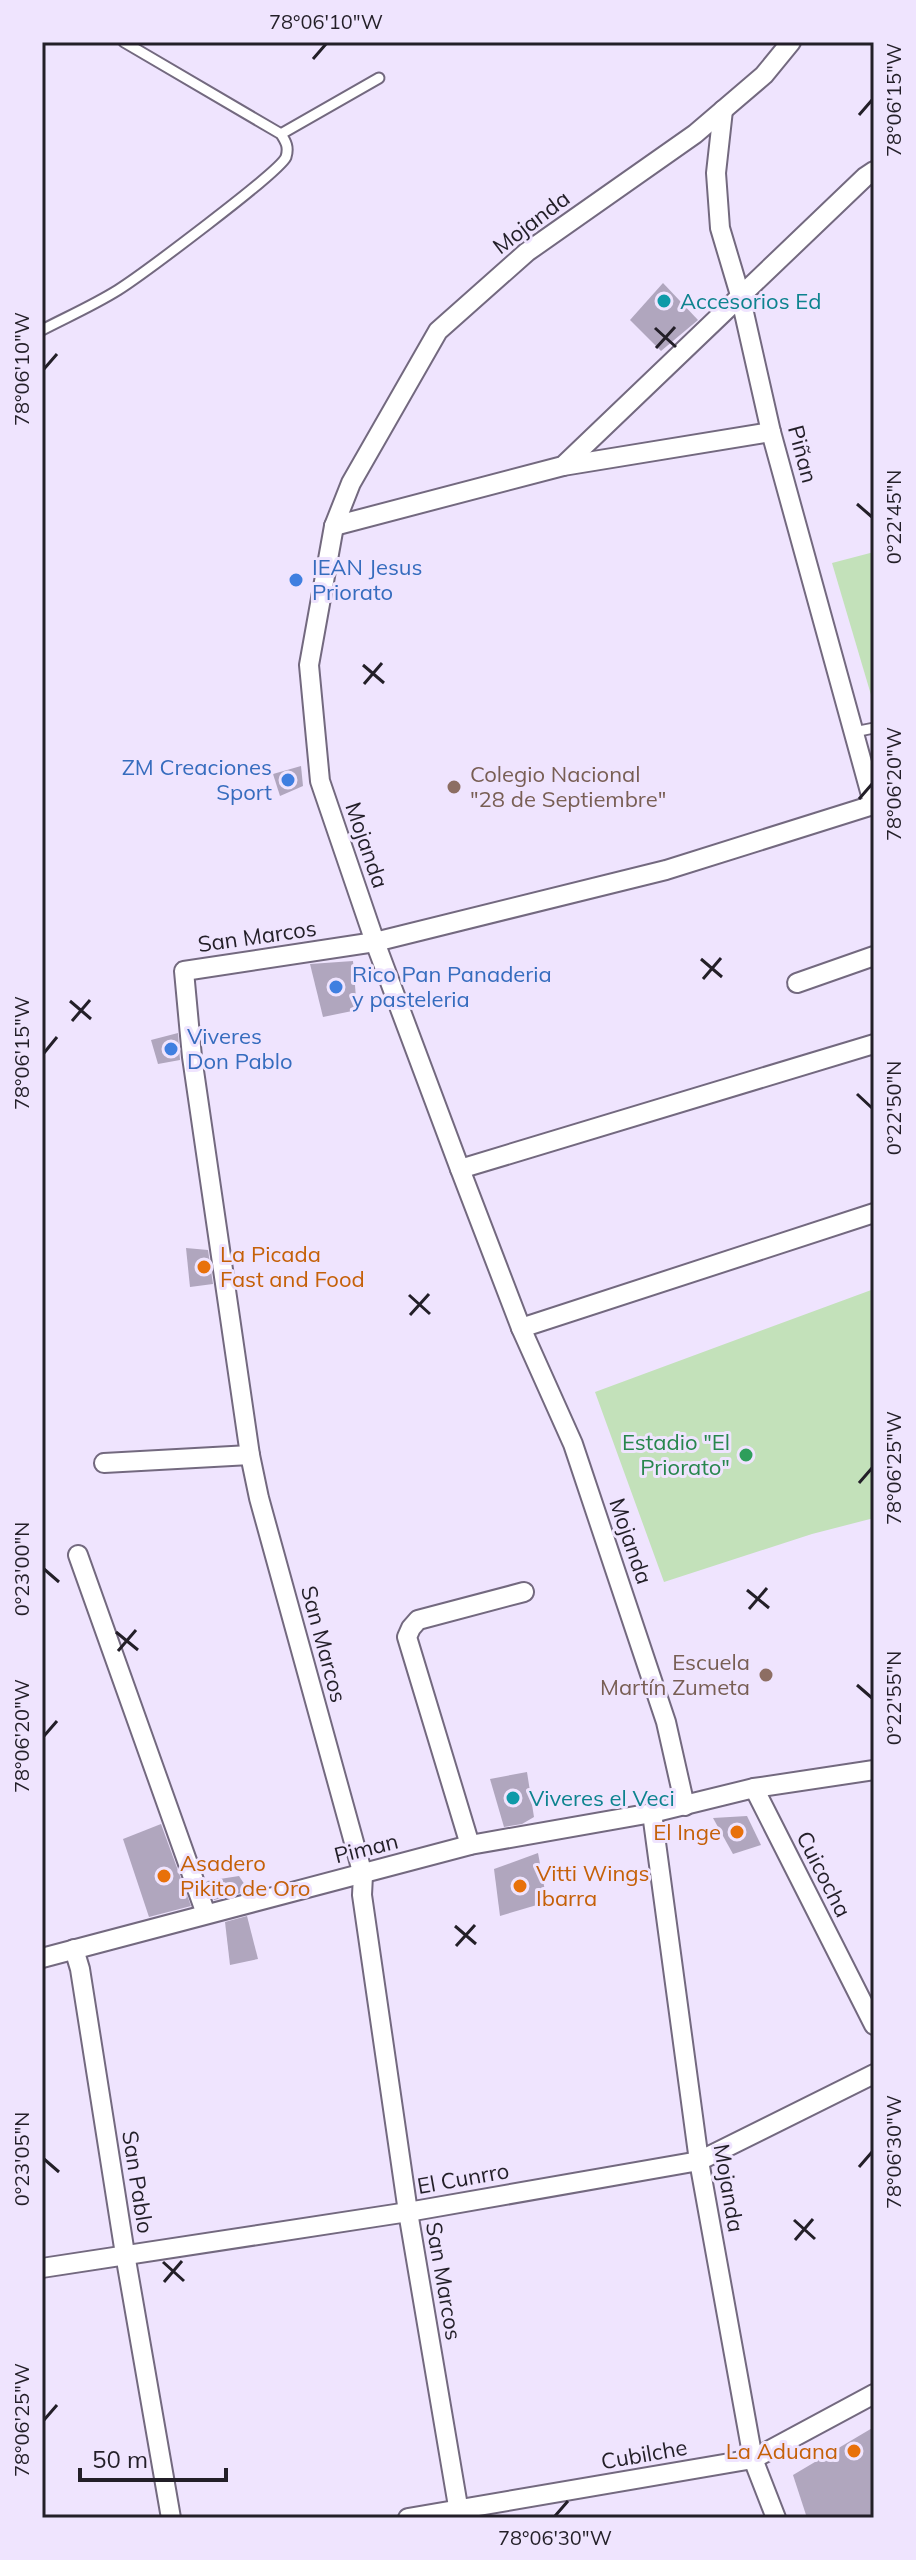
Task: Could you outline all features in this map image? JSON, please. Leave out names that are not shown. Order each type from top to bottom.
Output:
[{"type":"street","name":"Mojanda","points":[[685,1806],[666,1722],[573,1444],[521,1328],[460,1169],[375,942],[320,781],[309,665],[334,526],[351,483],[438,331],[527,252],[695,134],[764,75],[791,42]]},
{"type":"street","name":"Piñan","points":[[723,110],[716,173],[720,228],[740,295],[771,432],[874,805]]},
{"type":"street","points":[[563,466],[874,171]]},
{"type":"street","points":[[334,526],[563,466],[771,432]]},
{"type":"street","points":[[375,942],[666,870],[874,805]]},
{"type":"street","name":"San Marcos","points":[[375,942],[184,971],[194,1072],[250,1455],[259,1498],[363,1875],[362,1895],[408,2212],[460,2514]]},
{"type":"street","points":[[797,983],[874,956]]},
{"type":"street","points":[[460,1169],[874,1044]]},
{"type":"street","points":[[521,1328],[874,1213]]},
{"type":"street","points":[[104,1463],[250,1455]]},
{"type":"street","points":[[78,1555],[206,1914]]},
{"type":"street","points":[[470,1845],[407,1637],[418,1620],[524,1592]]},
{"type":"street","name":"Piman","points":[[42,1958],[470,1845],[652,1813],[754,1788],[874,1770]]},
{"type":"street","name":"Cuicocha","points":[[754,1788],[874,2025]]},
{"type":"street","name":"Mojanda","points":[[652,1813],[699,2161],[753,2459],[776,2518]]},
{"type":"street","name":"San Pablo","points":[[74,1949],[80,1969],[171,2518]]},
{"type":"street","name":"El Cunrro","points":[[42,2268],[408,2212],[699,2161],[874,2074]]},
{"type":"street","name":"Cubilche","points":[[408,2518],[460,2514],[753,2459],[874,2394]]},
{"type":"lane","points":[[42,330],[119,289],[280,167],[287,156],[287,145],[281,134],[124,42]]},
{"type":"lane","points":[[281,134],[379,78]]},
{"type":"lane","points":[[854,732],[874,728]]},
{"type":"green space","points":[[874,552],[874,705],[832,563]]},
{"type":"green space","name":"Estadio \"El Priorato\"","points":[[874,1289],[874,1518],[812,1534],[664,1582],[595,1392]]},
{"type":"building","name":"Accesorios Ed","points":[[663,283],[698,320],[661,351],[630,320]]},
{"type":"building","name":"ZM Creaciones Sport","points":[[301,766],[303,786],[280,796],[273,774]]},
{"type":"building","name":"Rico Pan Panaderia y pasteleria","points":[[353,961],[357,1010],[323,1017],[310,964]]},
{"type":"building","name":"Viveres Don Pablo","points":[[178,1033],[180,1060],[158,1064],[151,1040]]},
{"type":"building","name":"La Picada Fast and Food","points":[[186,1248],[208,1250],[213,1284],[190,1287]]},
{"type":"building","name":"Viveres el Veci","points":[[527,1772],[534,1817],[522,1824],[504,1827],[490,1779]]},
{"type":"building","name":"El Inge","points":[[747,1816],[761,1845],[733,1854],[713,1818]]},
{"type":"building","name":"Asadero Pikito de Oro","points":[[161,1824],[191,1906],[149,1917],[123,1839]]},
{"type":"building","name":"Vitti Wings Ibarra","points":[[538,1853],[547,1902],[500,1916],[494,1869]]},
{"type":"building","points":[[239,1876],[249,1891],[214,1900],[207,1881]]},
{"type":"building","points":[[247,1916],[258,1959],[230,1965],[225,1922]]},
{"type":"building","name":"La Aduana","points":[[874,2427],[874,2518],[807,2518],[793,2475]]},
{"type":"place","name":"Accesorios Ed","points":[[664,301]]},
{"type":"place","name":"IEAN Jesus Priorato","points":[[296,580]]},
{"type":"place","name":"ZM Creaciones Sport","points":[[288,780]]},
{"type":"place","name":"Colegio Nacional \"28 de Septiembre\"","points":[[454,787]]},
{"type":"place","name":"Rico Pan Panaderia y pasteleria","points":[[336,987]]},
{"type":"place","name":"Viveres Don Pablo","points":[[171,1049]]},
{"type":"place","name":"La Picada Fast and Food","points":[[204,1267]]},
{"type":"place","name":"Estadio \"El Priorato\"","points":[[746,1455]]},
{"type":"place","name":"Escuela Martín Zumeta","points":[[766,1675]]},
{"type":"place","name":"Viveres el Veci","points":[[513,1798]]},
{"type":"place","name":"El Inge","points":[[737,1832]]},
{"type":"place","name":"Asadero Pikito de Oro","points":[[164,1876]]},
{"type":"place","name":"Vitti Wings Ibarra","points":[[520,1886]]},
{"type":"place","name":"La Aduana","points":[[854,2451]]}]
